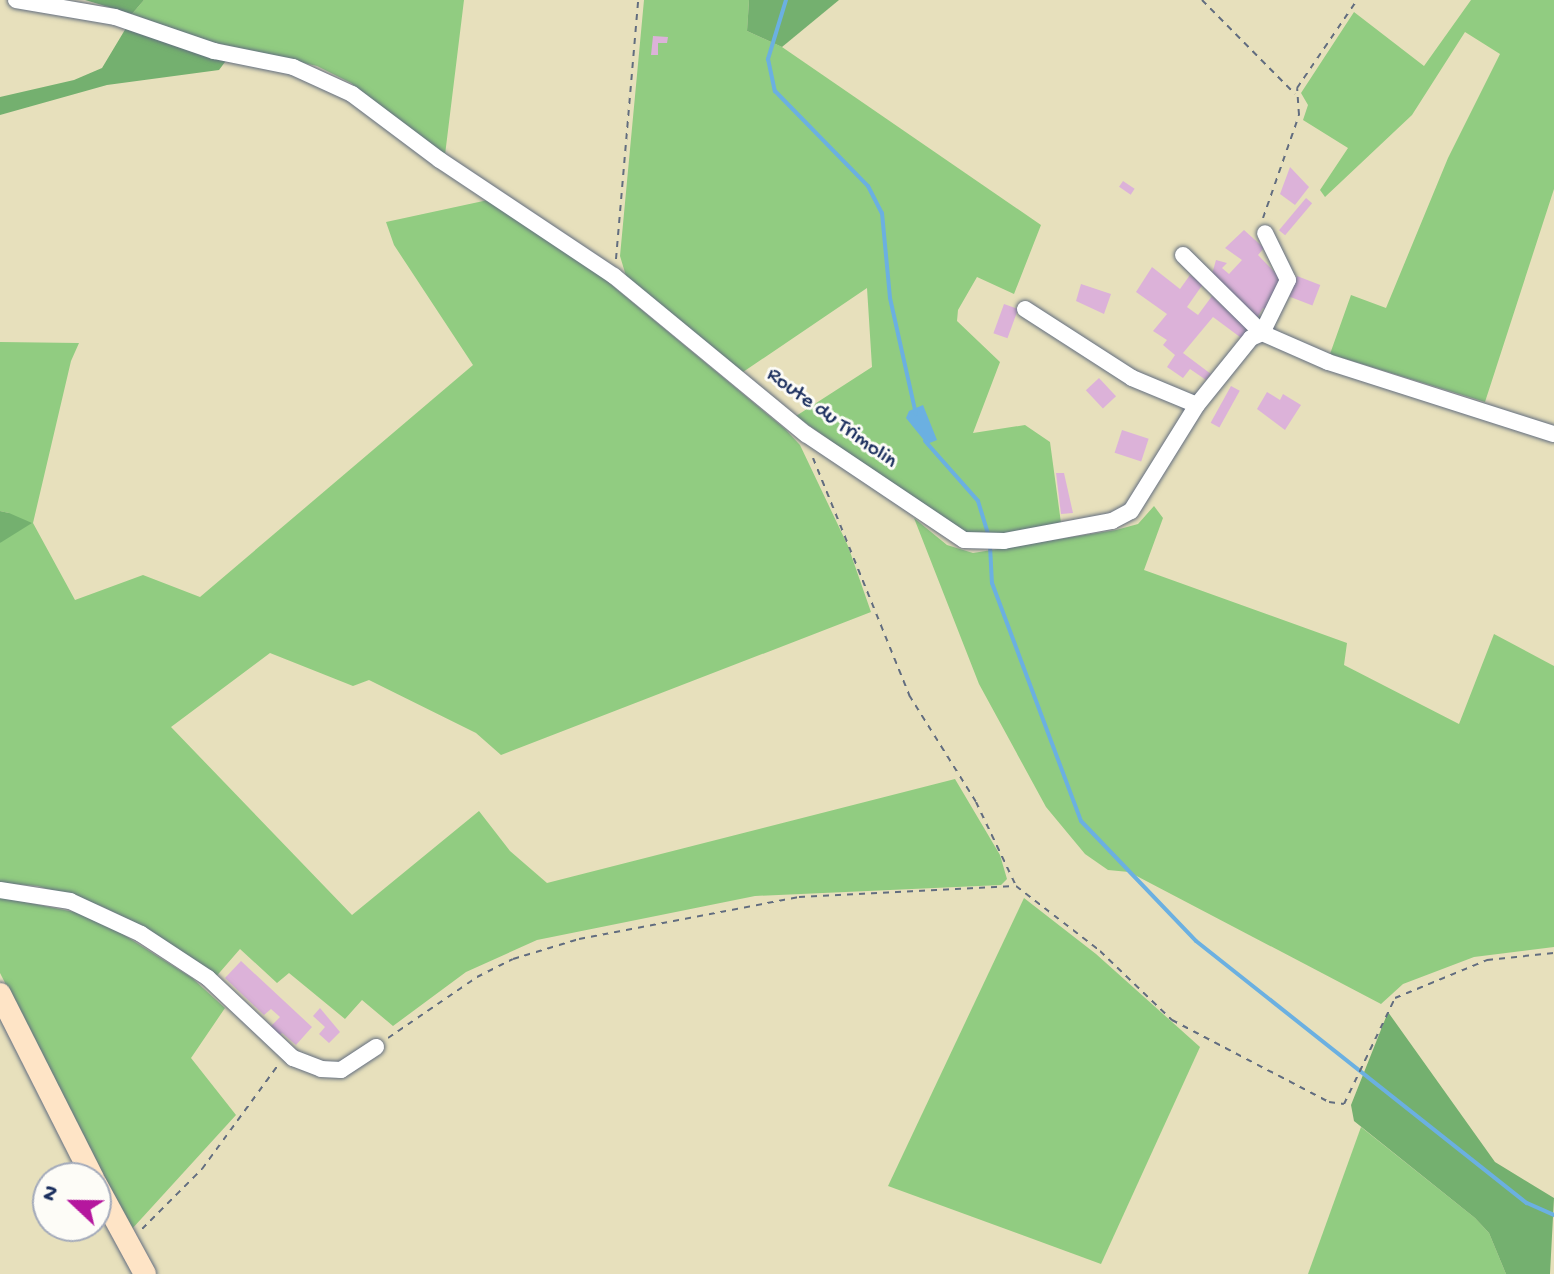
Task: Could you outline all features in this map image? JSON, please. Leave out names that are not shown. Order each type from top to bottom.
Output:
[{"type":"street","name":"Route du Trimolin","points":[[16,0],[80,7],[214,51],[270,60],[320,77],[352,94],[440,160],[614,276],[806,434],[944,530],[986,543],[1112,521],[1131,511],[1197,405],[1251,338],[1262,333]]},
{"type":"street","points":[[1262,333],[1288,280],[1265,233]]},
{"type":"street","points":[[1183,255],[1262,333],[1328,362],[1554,434]]},
{"type":"street","points":[[1025,309],[1132,378],[1197,405]]},
{"type":"street","points":[[0,890],[70,901],[141,934],[208,978],[284,1054],[332,1071],[354,1064],[376,1047]]},
{"type":"street","points":[[0,994],[85,1162]]},
{"type":"street","points":[[112,1215],[145,1274]]},
{"type":"path","points":[[614,276],[638,0]]},
{"type":"path","points":[[1202,0],[1296,95],[1299,115],[1269,191],[1265,233]]},
{"type":"path","points":[[1296,95],[1357,0]]},
{"type":"path","points":[[806,434],[891,655],[976,802],[1016,886],[1100,951],[1172,1020],[1338,1105],[1344,1104],[1395,998],[1487,960],[1554,953]]},
{"type":"path","points":[[376,1047],[477,977],[513,959],[579,939],[799,897],[1016,886]]},
{"type":"path","points":[[127,1244],[202,1169],[284,1054]]},
{"type":"green space","points":[[85,0],[144,0],[132,14]]},
{"type":"green space","points":[[144,0],[464,0],[445,155],[351,83],[317,66],[203,40],[132,14]]},
{"type":"green space","points":[[644,0],[749,0],[747,31],[782,47],[1041,225],[1014,294],[977,277],[958,310],[957,321],[1000,362],[973,433],[1025,425],[1050,442],[1061,523],[994,536],[957,531],[796,416],[872,367],[867,288],[743,372],[626,276],[620,256]]},
{"type":"green space","points":[[749,0],[839,0],[782,47],[747,31]]},
{"type":"green space","points":[[1471,0],[1554,0],[1554,189],[1485,402],[1330,354],[1351,295],[1386,308],[1448,158],[1500,54],[1465,32],[1412,115],[1325,197],[1320,190],[1348,148],[1303,120],[1308,105],[1301,93],[1354,12],[1424,66]]},
{"type":"green space","points":[[126,28],[228,58],[219,70],[107,85],[0,115],[0,97],[74,80],[102,68]]},
{"type":"green space","points":[[488,200],[585,263],[785,429],[800,445],[848,546],[871,612],[501,755],[476,733],[369,680],[353,686],[270,653],[171,727],[352,915],[479,811],[510,851],[547,883],[955,779],[1000,855],[1007,879],[1001,885],[755,896],[537,940],[466,972],[393,1026],[362,1000],[345,1019],[289,973],[277,983],[240,949],[214,979],[136,923],[101,906],[38,886],[0,883],[0,543],[9,513],[0,511],[0,342],[79,343],[71,361],[33,523],[75,600],[143,575],[200,597],[473,365],[394,245],[386,222]]},
{"type":"green space","points":[[1154,506],[1163,518],[1144,570],[1347,643],[1344,665],[1459,724],[1494,634],[1554,666],[1554,947],[1474,957],[1403,984],[1381,1004],[1129,872],[1108,870],[1085,854],[1046,807],[979,684],[914,518],[947,545],[973,553],[1116,530],[1138,524]]},
{"type":"green space","points":[[0,511],[9,513],[32,523],[0,543]]},
{"type":"green space","points":[[0,897],[94,916],[192,978],[225,1008],[191,1058],[236,1115],[131,1230],[112,1193],[112,1162],[96,1162],[0,973]]},
{"type":"green space","points":[[1024,898],[1096,954],[1200,1047],[1101,1264],[888,1186]]},
{"type":"green space","points":[[1388,1012],[1495,1162],[1554,1198],[1550,1274],[1506,1274],[1489,1233],[1475,1218],[1354,1121],[1351,1105]]},
{"type":"green space","points":[[1361,1127],[1475,1218],[1489,1233],[1506,1274],[1308,1274]]},
{"type":"water","points":[[923,405],[937,440],[927,444],[906,418],[909,411]]},
{"type":"building","points":[[653,36],[668,37],[667,43],[658,43],[658,55],[651,55]]},
{"type":"building","points":[[1290,167],[1309,187],[1295,205],[1280,194]]},
{"type":"building","points":[[1123,181],[1135,189],[1131,195],[1119,187]]},
{"type":"building","points":[[1306,198],[1312,203],[1285,235],[1279,230]]},
{"type":"building","points":[[1244,230],[1264,248],[1258,255],[1281,279],[1271,311],[1263,308],[1255,321],[1212,274],[1216,260],[1227,263],[1222,268],[1229,274],[1242,260],[1225,248]]},
{"type":"building","points":[[1152,267],[1180,289],[1190,275],[1203,284],[1187,307],[1198,315],[1212,296],[1246,328],[1244,340],[1213,317],[1183,353],[1211,374],[1206,380],[1190,369],[1183,378],[1167,367],[1175,355],[1163,345],[1167,340],[1153,331],[1167,314],[1136,292]]},
{"type":"building","points":[[1297,276],[1320,285],[1312,305],[1289,297]]},
{"type":"building","points":[[1081,284],[1111,294],[1104,314],[1076,301]]},
{"type":"building","points":[[1004,304],[1018,309],[1007,338],[993,333]]},
{"type":"building","points":[[1099,378],[1116,396],[1103,409],[1086,390]]},
{"type":"building","points":[[1231,386],[1240,391],[1219,428],[1211,423]]},
{"type":"building","points":[[1267,392],[1280,400],[1283,394],[1301,405],[1285,430],[1257,409]]},
{"type":"building","points":[[1122,430],[1149,439],[1141,461],[1115,453]]},
{"type":"building","points":[[1056,473],[1064,473],[1073,513],[1061,514]]},
{"type":"building","points":[[241,961],[312,1027],[296,1045],[282,1033],[277,1038],[270,1027],[280,1017],[271,1009],[264,1015],[225,978]]},
{"type":"building","points":[[320,1008],[340,1032],[329,1043],[319,1034],[325,1027],[313,1016]]},
{"type":"waterway","points":[[786,0],[768,59],[775,91],[868,186],[882,213],[890,298],[916,414]]},
{"type":"waterway","points":[[925,441],[978,501],[989,537]]},
{"type":"waterway","points":[[990,546],[992,583],[1081,821],[1196,941],[1527,1203],[1554,1215]]}]
